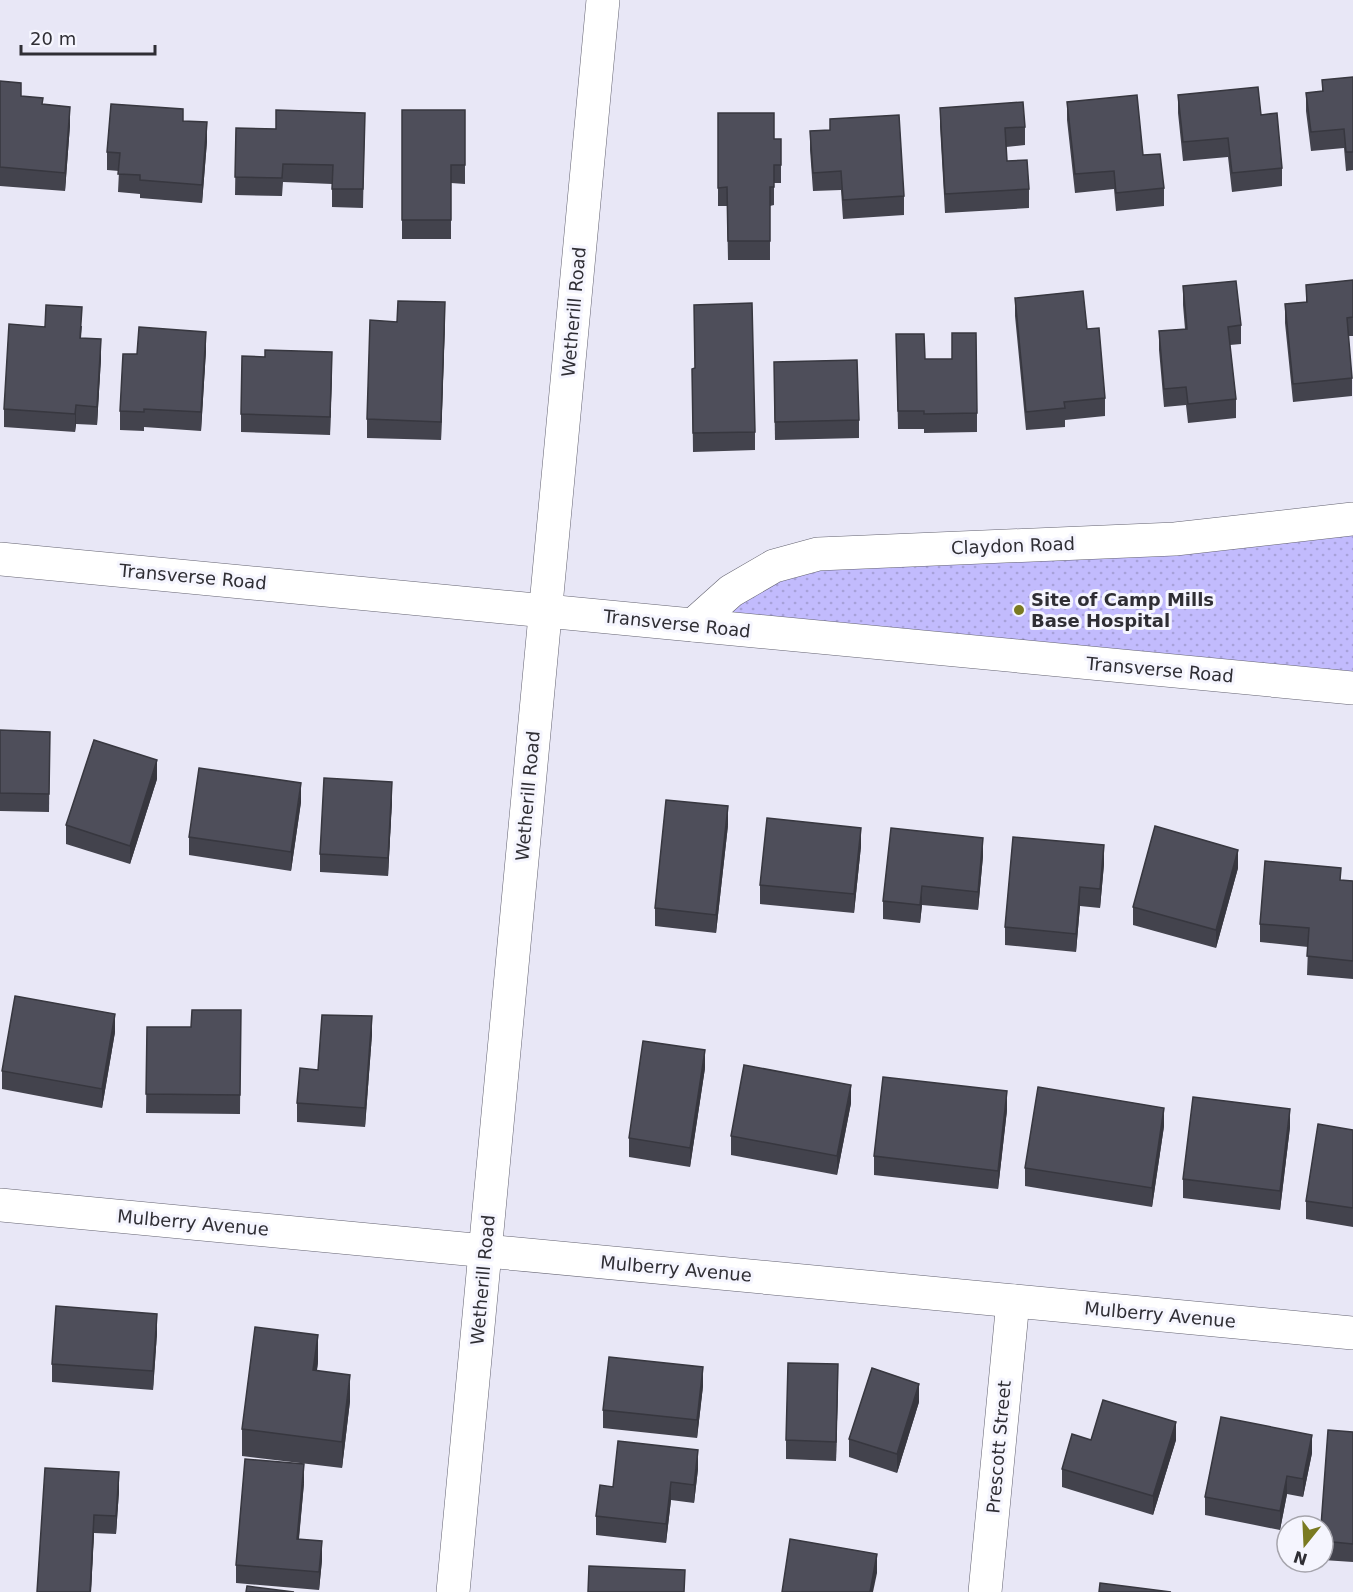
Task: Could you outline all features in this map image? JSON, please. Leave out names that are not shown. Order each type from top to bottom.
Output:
[{"type":"street","name":"Wetherill Road","points":[[453,1592],[603,0]]},
{"type":"street","name":"Claydon Road","points":[[693,625],[731,591],[774,566],[818,554],[1175,539],[1353,519]]},
{"type":"street","name":"Transverse Road","points":[[0,559],[1353,688]]},
{"type":"street","name":"Mulberry Avenue","points":[[0,1205],[1353,1334]]},
{"type":"street","name":"Prescott Street","points":[[985,1592],[1013,1301]]},
{"type":"shaded area","points":[[1353,519],[1353,687],[693,624],[774,566]]},
{"type":"building","points":[[1353,77],[1353,152],[1346,152],[1344,129],[1311,132],[1306,93],[1323,91],[1322,80]]},
{"type":"building","points":[[0,81],[21,83],[21,96],[43,98],[42,104],[70,107],[65,173],[0,167]]},
{"type":"building","points":[[1258,87],[1261,115],[1277,113],[1282,168],[1232,173],[1228,138],[1183,142],[1178,95]]},
{"type":"building","points":[[1137,95],[1143,155],[1160,154],[1164,188],[1116,193],[1114,171],[1075,174],[1067,102]]},
{"type":"building","points":[[1023,102],[1025,127],[1005,128],[1007,161],[1027,160],[1029,189],[945,194],[940,108]]},
{"type":"building","points":[[111,104],[183,109],[183,121],[207,122],[202,185],[140,180],[140,175],[118,174],[120,153],[107,152]]},
{"type":"building","points":[[276,110],[365,113],[363,189],[332,189],[333,165],[283,164],[282,178],[235,177],[236,128],[276,129]]},
{"type":"building","points":[[402,110],[465,110],[465,165],[451,165],[451,220],[402,220]]},
{"type":"building","points":[[718,113],[774,113],[774,139],[781,139],[781,165],[774,165],[774,187],[770,187],[770,241],[728,241],[727,187],[718,188]]},
{"type":"building","points":[[899,115],[904,196],[843,200],[841,171],[813,173],[810,131],[830,130],[830,119]]},
{"type":"building","points":[[1353,280],[1353,317],[1347,318],[1352,378],[1293,384],[1285,304],[1307,302],[1306,285]]},
{"type":"building","points":[[1236,281],[1241,325],[1228,327],[1236,399],[1188,404],[1186,387],[1164,389],[1159,331],[1187,329],[1183,286]]},
{"type":"building","points":[[1083,291],[1087,329],[1099,328],[1105,398],[1064,402],[1065,408],[1026,412],[1015,298]]},
{"type":"building","points":[[398,301],[445,302],[441,422],[367,419],[370,320],[397,322]]},
{"type":"building","points":[[752,303],[755,432],[693,433],[694,305]]},
{"type":"building","points":[[46,305],[82,307],[80,338],[101,339],[97,407],[76,405],[75,414],[4,409],[9,324],[45,327]]},
{"type":"building","points":[[139,327],[206,332],[201,412],[144,409],[144,412],[120,411],[123,354],[137,354]]},
{"type":"building","points":[[952,333],[976,333],[977,413],[924,414],[924,411],[898,411],[896,334],[924,334],[925,359],[952,359]]},
{"type":"building","points":[[265,350],[332,352],[330,417],[241,414],[242,356],[265,357]]},
{"type":"building","points":[[857,360],[859,420],[775,422],[774,362]]},
{"type":"building","points":[[0,730],[50,732],[49,794],[0,793]]},
{"type":"building","points":[[94,740],[157,760],[130,846],[66,825]]},
{"type":"building","points":[[199,768],[301,783],[291,852],[189,837]]},
{"type":"building","points":[[324,778],[392,782],[388,858],[320,854]]},
{"type":"building","points":[[666,800],[728,806],[716,915],[655,908]]},
{"type":"building","points":[[767,818],[861,828],[854,894],[760,885]]},
{"type":"building","points":[[1155,826],[1238,850],[1216,930],[1133,907]]},
{"type":"building","points":[[891,828],[983,838],[978,892],[922,886],[920,905],[883,901]]},
{"type":"building","points":[[1013,837],[1104,845],[1100,889],[1080,887],[1076,934],[1005,927]]},
{"type":"building","points":[[1265,861],[1341,868],[1340,880],[1353,881],[1353,961],[1307,956],[1309,928],[1260,924]]},
{"type":"building","points":[[15,996],[115,1014],[102,1089],[2,1071]]},
{"type":"building","points":[[192,1010],[241,1010],[240,1095],[146,1094],[147,1027],[191,1027]]},
{"type":"building","points":[[322,1015],[372,1016],[365,1108],[297,1103],[300,1068],[318,1070]]},
{"type":"building","points":[[643,1041],[705,1050],[690,1148],[629,1138]]},
{"type":"building","points":[[744,1065],[851,1085],[837,1156],[731,1136]]},
{"type":"building","points":[[883,1077],[1007,1091],[998,1171],[874,1156]]},
{"type":"building","points":[[1038,1087],[1164,1108],[1152,1188],[1025,1168]]},
{"type":"building","points":[[1193,1097],[1290,1109],[1280,1191],[1183,1179]]},
{"type":"building","points":[[1318,1124],[1353,1130],[1353,1208],[1306,1201]]},
{"type":"building","points":[[56,1306],[157,1314],[153,1371],[52,1364]]},
{"type":"building","points":[[255,1327],[318,1335],[313,1370],[350,1375],[342,1442],[242,1429]]},
{"type":"building","points":[[609,1357],[703,1367],[697,1420],[603,1410]]},
{"type":"building","points":[[788,1363],[838,1364],[836,1442],[786,1440]]},
{"type":"building","points":[[872,1368],[919,1384],[897,1454],[849,1439]]},
{"type":"building","points":[[1103,1400],[1176,1422],[1153,1496],[1062,1469],[1072,1434],[1091,1440]]},
{"type":"building","points":[[1221,1417],[1312,1435],[1303,1479],[1287,1476],[1280,1511],[1205,1497]]},
{"type":"building","points":[[1328,1430],[1353,1432],[1353,1544],[1335,1542],[1335,1514],[1322,1514]]},
{"type":"building","points":[[618,1441],[698,1450],[694,1485],[671,1482],[666,1524],[596,1516],[600,1485],[613,1487]]},
{"type":"building","points":[[245,1459],[304,1464],[297,1539],[322,1541],[319,1572],[236,1565]]},
{"type":"building","points":[[45,1468],[119,1472],[116,1516],[94,1515],[90,1592],[37,1592]]},
{"type":"building","points":[[790,1539],[877,1554],[870,1592],[782,1592]]},
{"type":"building","points":[[589,1566],[685,1570],[684,1592],[588,1592]]},
{"type":"building","points":[[1100,1583],[1171,1592],[1099,1592]]},
{"type":"building","points":[[247,1586],[294,1592],[246,1592]]},
{"type":"place","name":"Site of Camp Mills Base Hospital","points":[[1019,610]]}]
